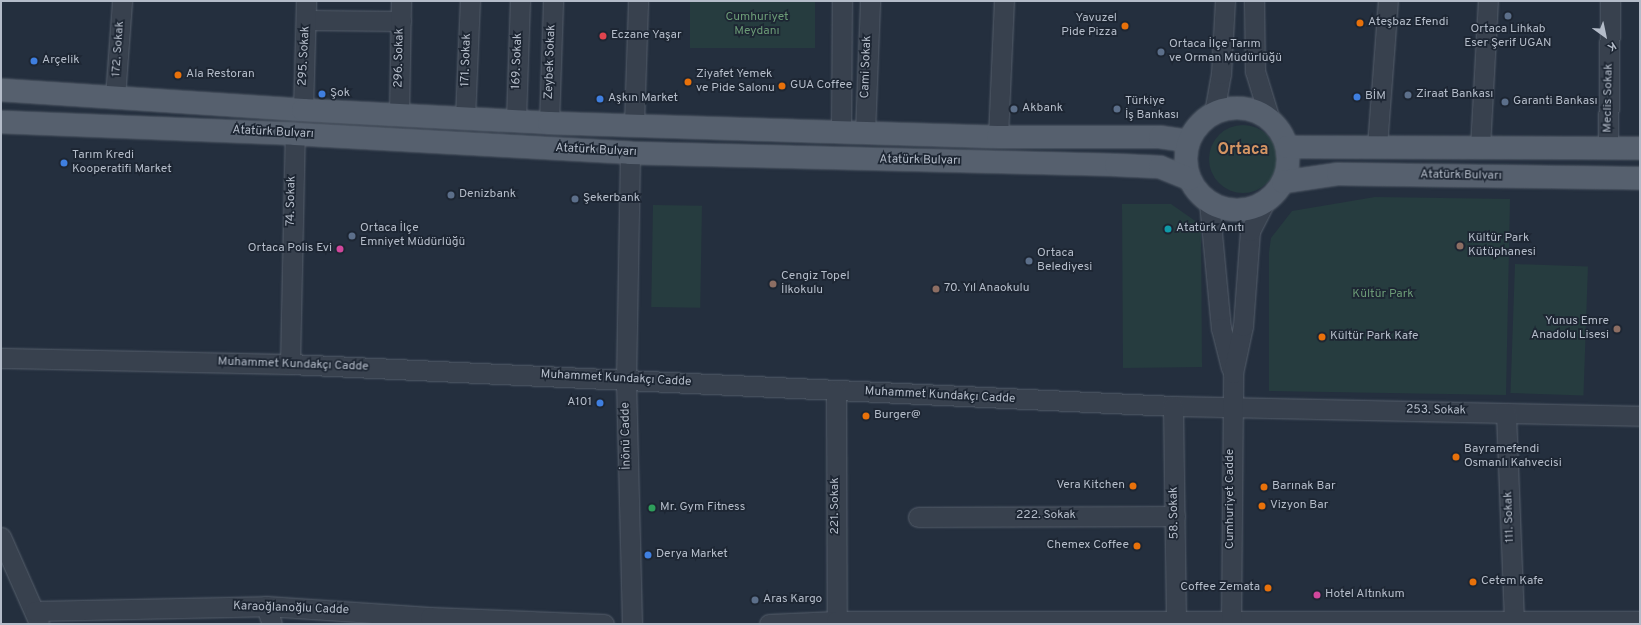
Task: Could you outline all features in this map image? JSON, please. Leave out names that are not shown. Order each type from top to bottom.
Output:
[{"type":"main road","name":"Atatürk Bulvarı","points":[[1,90],[303,110],[516,120],[549,123],[634,124],[998,137],[1160,137],[1189,141]]},
{"type":"main road","points":[[1239,108],[1251,110],[1270,120],[1277,128],[1287,146],[1287,170],[1283,182],[1265,202],[1237,210],[1209,202],[1201,196],[1190,179],[1186,166],[1189,141],[1200,125],[1214,113],[1239,108]]},
{"type":"main road","name":"Atatürk Bulvarı","points":[[1,122],[295,134],[630,153],[1160,167],[1190,179]]},
{"type":"main road","points":[[1287,146],[1640,148]]},
{"type":"main road","name":"Atatürk Bulvarı","points":[[1283,182],[1338,174],[1640,178]]},
{"type":"street","name":"172. Sokak","points":[[116,97],[122,1]]},
{"type":"street","name":"295. Sokak","points":[[303,110],[307,20],[306,1]]},
{"type":"street","name":"296. Sokak","points":[[399,115],[401,1]]},
{"type":"street","name":"171. Sokak","points":[[465,118],[470,1]]},
{"type":"street","name":"169. Sokak","points":[[516,120],[520,1]]},
{"type":"street","name":"Zeybek Sokak","points":[[549,123],[553,1]]},
{"type":"street","points":[[634,124],[638,1]]},
{"type":"street","name":"Cami Sokak","points":[[841,132],[842,1]]},
{"type":"street","name":"Cami Sokak","points":[[864,133],[870,1]]},
{"type":"street","points":[[998,137],[1004,1]]},
{"type":"street","points":[[1214,113],[1221,74],[1225,1]]},
{"type":"street","points":[[1254,1],[1255,71],[1270,120]]},
{"type":"street","points":[[1377,146],[1388,1]]},
{"type":"street","points":[[1480,148],[1488,1]]},
{"type":"street","name":"Meclis Sokak","points":[[1608,148],[1610,1]]},
{"type":"street","points":[[307,20],[401,21]]},
{"type":"street","points":[[842,55],[868,55]]},
{"type":"street","name":"74. Sokak","points":[[290,364],[295,134]]},
{"type":"street","name":"İnönü Cadde","points":[[630,153],[626,379],[632,624]]},
{"type":"street","name":"Cumhuriyet Cadde","points":[[1209,202],[1221,328],[1233,373]]},
{"type":"street","name":"Cumhuriyet Cadde","points":[[1231,622],[1233,373],[1242,326],[1250,231],[1265,202]]},
{"type":"street","name":"Muhammet Kundakçı Cadde","points":[[1,358],[290,364],[626,379],[836,391],[1173,406],[1232,407]]},
{"type":"street","name":"221. Sokak","points":[[836,391],[836,622]]},
{"type":"street","name":"58. Sokak","points":[[1173,406],[1176,620]]},
{"type":"street","name":"253. Sokak","points":[[1232,407],[1640,416]]},
{"type":"street","name":"111. Sokak","points":[[1506,413],[1522,622]]},
{"type":"street","name":"222. Sokak","points":[[918,517],[1175,516]]},
{"type":"street","name":"Karaoğlanoğlu Cadde","points":[[1,537],[37,618],[266,606],[431,620],[604,624]]},
{"type":"street","points":[[266,606],[272,624]]},
{"type":"street","points":[[769,624],[836,622],[964,623],[1176,620],[1231,622],[1640,621]]},
{"type":"green space","name":"Cumhuriyet Meydanı","points":[[690,1],[815,1],[815,48],[690,48]]},
{"type":"green space","points":[[1243,125],[1256,128],[1267,135],[1274,146],[1277,159],[1274,172],[1267,183],[1256,190],[1243,193],[1230,190],[1219,183],[1212,172],[1209,159],[1212,146],[1219,135],[1230,128]]},
{"type":"green space","name":"Kültür Park","points":[[1375,197],[1510,199],[1506,395],[1269,391],[1269,252],[1271,238],[1292,211]]},
{"type":"green space","points":[[1122,204],[1171,204],[1201,225],[1202,367],[1123,368]]},
{"type":"green space","points":[[653,205],[702,206],[700,308],[651,307]]},
{"type":"green space","points":[[1515,264],[1588,267],[1583,395],[1510,393]]},
{"type":"place","name":"Ortaca Lihkab Eser Şerif UGAN","points":[[1508,16]]},
{"type":"place","name":"Ateşbaz Efendi","points":[[1360,23]]},
{"type":"place","name":"Yavuzel Pide Pizza","points":[[1125,26]]},
{"type":"place","name":"Eczane Yaşar","points":[[603,36]]},
{"type":"place","name":"Ortaca İlçe Tarım ve Orman Müdürlüğü","points":[[1161,52]]},
{"type":"place","name":"Arçelik","points":[[34,61]]},
{"type":"place","name":"Ala Restoran","points":[[178,75]]},
{"type":"place","name":"Ziyafet Yemek ve Pide Salonu","points":[[688,82]]},
{"type":"place","name":"GUA Coffee","points":[[782,86]]},
{"type":"place","name":"Şok","points":[[322,94]]},
{"type":"place","name":"Ziraat Bankası","points":[[1408,95]]},
{"type":"place","name":"BİM","points":[[1357,97]]},
{"type":"place","name":"Aşkın Market","points":[[600,99]]},
{"type":"place","name":"Garanti Bankası","points":[[1505,102]]},
{"type":"place","name":"Akbank","points":[[1014,109]]},
{"type":"place","name":"Türkiye İş Bankası","points":[[1117,109]]},
{"type":"place","name":"Tarım Kredi Kooperatifi Market","points":[[64,163]]},
{"type":"place","name":"Denizbank","points":[[451,195]]},
{"type":"place","name":"Şekerbank","points":[[575,199]]},
{"type":"place","name":"Atatürk Anıtı","points":[[1168,229]]},
{"type":"place","name":"Ortaca İlçe Emniyet Müdürlüğü","points":[[352,236]]},
{"type":"place","name":"Kültür Park Kütüphanesi","points":[[1460,246]]},
{"type":"place","name":"Ortaca Polis Evi","points":[[340,249]]},
{"type":"place","name":"Ortaca Belediyesi","points":[[1029,261]]},
{"type":"place","name":"Cengiz Topel İlkokulu","points":[[773,284]]},
{"type":"place","name":"70. Yıl Anaokulu","points":[[936,289]]},
{"type":"place","name":"Yunus Emre Anadolu Lisesi","points":[[1617,329]]},
{"type":"place","name":"Kültür Park Kafe","points":[[1322,337]]},
{"type":"place","name":"A101","points":[[600,403]]},
{"type":"place","name":"Burger@","points":[[866,416]]},
{"type":"place","name":"Bayramefendi Osmanlı Kahvecisi","points":[[1456,457]]},
{"type":"place","name":"Vera Kitchen","points":[[1133,486]]},
{"type":"place","name":"Barınak Bar","points":[[1264,487]]},
{"type":"place","name":"Vizyon Bar","points":[[1262,506]]},
{"type":"place","name":"Mr. Gym Fitness","points":[[652,508]]},
{"type":"place","name":"Chemex Coffee","points":[[1137,546]]},
{"type":"place","name":"Derya Market","points":[[648,555]]},
{"type":"place","name":"Cetem Kafe","points":[[1473,582]]},
{"type":"place","name":"Coffee Zemata","points":[[1268,588]]},
{"type":"place","name":"Hotel Altınkum","points":[[1317,595]]},
{"type":"place","name":"Aras Kargo","points":[[755,600]]},
{"type":"district","name":"Ortaca","points":[[1243,150]]}]
